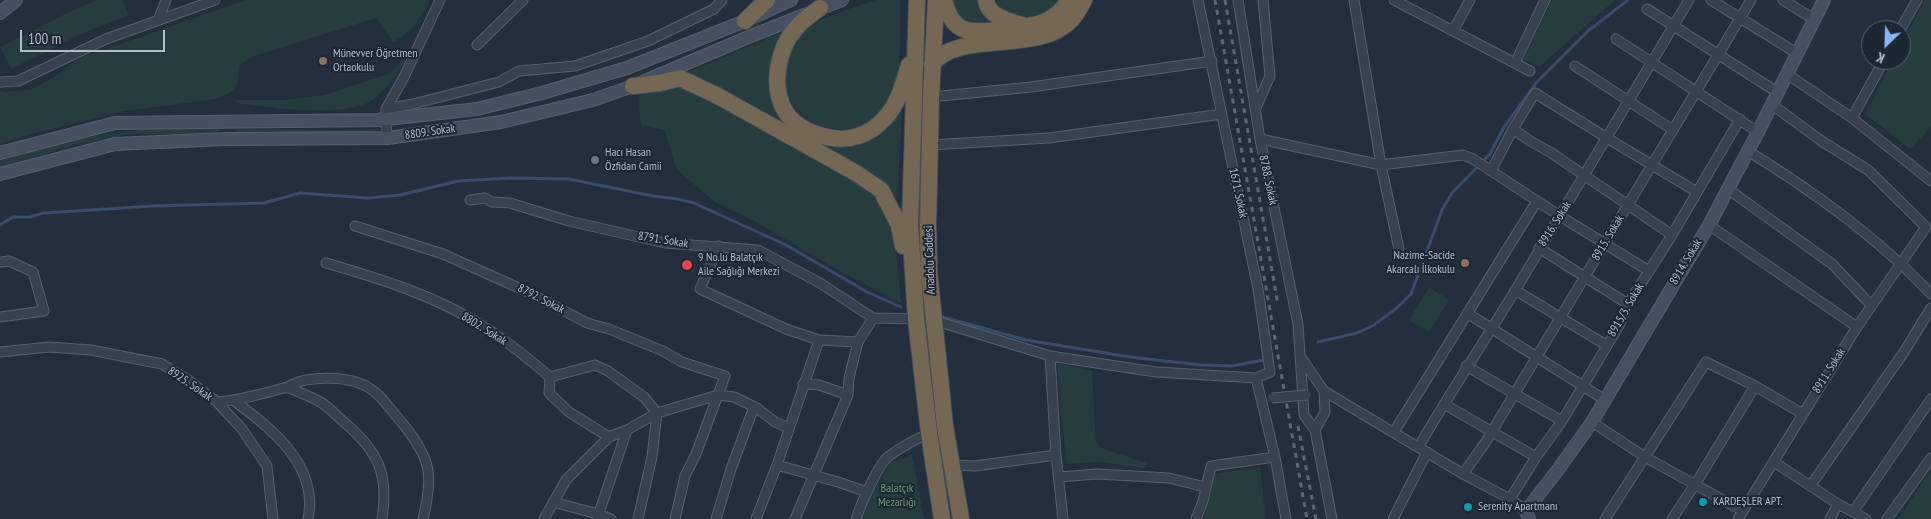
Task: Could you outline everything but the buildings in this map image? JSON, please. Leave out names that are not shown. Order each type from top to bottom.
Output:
[{"type":"highway","points":[[745,21],[767,0]]},
{"type":"highway","name":"Anadolu Caddesi","points":[[917,0],[910,224],[916,319],[929,433],[942,519]]},
{"type":"highway","name":"Anadolu Caddesi","points":[[936,0],[931,98],[928,224],[929,271],[946,426],[960,512]]},
{"type":"highway","points":[[944,0],[949,17],[964,30],[987,32],[1048,20],[1063,10],[1069,0]]},
{"type":"highway","points":[[986,0],[986,4],[994,14],[1004,20],[1024,26]]},
{"type":"highway","points":[[932,65],[937,58],[955,49],[1039,37],[1058,30],[1071,21],[1084,0]]},
{"type":"highway","points":[[820,8],[805,19],[791,34],[776,78],[776,85],[784,110],[790,118],[813,132],[827,137],[856,137],[876,127],[887,116],[898,99],[915,47]]},
{"type":"highway","points":[[634,86],[680,78],[718,96],[856,173],[881,190],[899,225],[916,319]]},
{"type":"street","points":[[0,13],[16,0]]},
{"type":"street","points":[[158,20],[166,0]]},
{"type":"street","points":[[0,82],[18,81],[106,38],[215,0]]},
{"type":"street","points":[[388,138],[386,114],[440,0]]},
{"type":"street","points":[[476,45],[523,0]]},
{"type":"street","points":[[386,114],[413,104],[499,82],[519,71],[575,66],[648,40],[714,9],[722,0]]},
{"type":"street","name":"8809. Sokak","points":[[0,153],[115,123],[477,109],[542,93],[626,68],[745,21],[791,0]]},
{"type":"street","name":"8809. Sokak","points":[[0,174],[115,144],[226,139],[388,138],[501,122],[592,100],[634,86],[842,0]]},
{"type":"street","name":"1671. Sokak","points":[[1198,0],[1258,289],[1270,372],[1256,378]]},
{"type":"street","name":"8788. Sokak","points":[[1238,0],[1260,139],[1298,324],[1302,359],[1304,415],[1315,430],[1332,519]]},
{"type":"street","points":[[1255,110],[1270,76],[1263,0]]},
{"type":"street","points":[[1354,0],[1381,165],[1399,249]]},
{"type":"street","points":[[1394,0],[1530,71]]},
{"type":"street","points":[[1453,31],[1470,0]]},
{"type":"street","points":[[1516,63],[1545,0]]},
{"type":"street","name":"8916. Sokak","points":[[1419,446],[1466,366],[1516,290],[1689,0]]},
{"type":"street","points":[[1711,0],[1798,54]]},
{"type":"street","name":"8915. Sokak","points":[[1463,474],[1492,432],[1751,0]]},
{"type":"street","points":[[1782,0],[1815,20]]},
{"type":"street","name":"8914. Sokak","points":[[1528,515],[1592,422],[1708,225],[1758,132],[1824,0]]},
{"type":"street","points":[[1906,20],[1917,0]]},
{"type":"street","points":[[1647,9],[1778,92]]},
{"type":"street","points":[[1616,39],[1758,132]]},
{"type":"street","points":[[931,98],[1031,87],[1212,61]]},
{"type":"street","points":[[1575,66],[1673,130]]},
{"type":"street","points":[[1852,118],[1878,70]]},
{"type":"street","points":[[1787,74],[1852,118],[1931,181]]},
{"type":"street","points":[[1491,171],[1535,93],[1696,192]]},
{"type":"street","name":"8911. Sokak","points":[[1738,519],[1871,305],[1926,227],[1868,170],[1823,142],[1771,104]]},
{"type":"street","points":[[930,145],[1049,138],[1222,114]]},
{"type":"street","name":"8915/3. Sokak","points":[[1510,499],[1536,457],[1562,421],[1620,324],[1628,304],[1672,235],[1740,119]]},
{"type":"street","points":[[1513,129],[1672,235]]},
{"type":"street","points":[[1260,139],[1381,165],[1463,155],[1473,159],[1649,272]]},
{"type":"street","points":[[1748,151],[1796,181],[1851,220],[1931,294]]},
{"type":"street","points":[[1728,189],[1832,264],[1871,305]]},
{"type":"street","name":"8791. Sokak","points":[[470,200],[485,198],[492,202],[510,204],[569,221],[665,243],[758,250],[820,284],[874,318]]},
{"type":"street","points":[[1394,432],[1536,201]]},
{"type":"street","points":[[1708,225],[1857,327]]},
{"type":"street","name":"8792. Sokak","points":[[355,226],[443,254],[530,293],[587,323],[609,329],[655,348],[682,362],[725,376],[718,395]]},
{"type":"street","points":[[719,246],[700,289],[752,315],[818,340],[858,342]]},
{"type":"street","points":[[1540,248],[1584,278],[1628,304]]},
{"type":"street","points":[[0,262],[8,261],[32,272],[44,311],[0,317]]},
{"type":"street","name":"8802. Sokak","points":[[326,263],[417,293],[442,304],[486,327],[550,376]]},
{"type":"street","points":[[1516,290],[1606,345]]},
{"type":"street","points":[[1812,485],[1904,352],[1931,308]]},
{"type":"street","points":[[1467,313],[1605,400]]},
{"type":"street","points":[[795,519],[848,395],[849,378],[858,342],[874,318],[916,319]]},
{"type":"street","points":[[933,320],[1050,356],[1156,372],[1256,378],[1275,457],[1286,519]]},
{"type":"street","points":[[756,519],[777,465],[818,340]]},
{"type":"street","name":"8925. Sokak","points":[[0,352],[49,347],[91,350],[162,364],[188,380],[217,402],[242,429],[267,466],[273,519]]},
{"type":"street","points":[[1050,356],[1056,455],[1063,519]]},
{"type":"street","name":"8788. Sokak","points":[[1302,359],[1324,391],[1463,474],[1510,499],[1528,515]]},
{"type":"street","points":[[1605,519],[1706,362],[1754,386],[1802,414]]},
{"type":"street","points":[[609,438],[569,412],[549,392],[550,376],[594,365],[608,371],[644,397],[657,413],[652,457],[638,519]]},
{"type":"street","points":[[1466,366],[1562,421]]},
{"type":"street","points":[[217,402],[286,387],[305,380],[339,379],[367,386],[412,436],[426,458],[430,472],[429,492],[423,519]]},
{"type":"street","points":[[803,384],[819,385],[848,395]]},
{"type":"street","points":[[1672,519],[1696,483],[1754,386]]},
{"type":"street","points":[[286,387],[323,403],[366,443],[378,461],[382,474],[385,498],[382,519]]},
{"type":"street","points":[[1315,430],[1325,412],[1324,391]]},
{"type":"street","points":[[544,519],[566,480],[609,438],[657,413],[718,395],[734,396],[775,422],[789,428]]},
{"type":"street","points":[[675,519],[685,476],[696,454],[718,395]]},
{"type":"street","points":[[1272,398],[1306,395]]},
{"type":"street","points":[[1853,512],[1931,399]]},
{"type":"street","points":[[233,400],[270,428],[301,465],[310,495],[308,519]]},
{"type":"street","points":[[1444,404],[1536,457]]},
{"type":"street","points":[[716,519],[729,475],[754,407]]},
{"type":"street","points":[[1592,422],[1645,457],[1696,483],[1743,511]]},
{"type":"street","points":[[598,516],[627,430]]},
{"type":"street","points":[[856,519],[867,492],[886,458],[929,433]]},
{"type":"street","points":[[1393,519],[1427,452]]},
{"type":"street","points":[[952,464],[974,466],[1056,455]]},
{"type":"street","points":[[1196,519],[1203,501],[1211,466],[1275,457]]},
{"type":"street","points":[[1887,519],[1931,458]]},
{"type":"street","points":[[1774,462],[1812,485],[1838,504],[1866,519]]},
{"type":"street","points":[[777,465],[867,492]]},
{"type":"street","points":[[1059,477],[1097,474],[1170,478],[1205,487]]},
{"type":"street","points":[[553,502],[612,519]]},
{"type":"street","points":[[1830,519],[1838,504]]},
{"type":"street","points":[[960,512],[972,519]]},
{"type":"green space","points":[[97,0],[122,0],[129,15],[83,33],[11,69],[0,47]]},
{"type":"green space","points":[[246,0],[430,0],[415,24],[406,34],[393,42],[376,18],[251,57],[240,65],[237,86],[229,93],[216,99],[124,111],[23,136],[0,144],[0,91],[32,89],[56,76],[80,58]]},
{"type":"green space","points":[[876,0],[900,0],[899,70],[894,91],[885,108],[872,120],[856,127],[839,129],[822,126],[806,118],[794,106],[785,88],[785,69],[789,50],[797,38],[808,28],[826,18]]},
{"type":"green space","points":[[953,0],[980,0],[995,23],[965,23],[957,16]]},
{"type":"green space","points":[[995,0],[1064,0],[1047,13],[1033,18],[999,8]]},
{"type":"green space","points":[[1552,0],[1615,0],[1539,67],[1524,59]]},
{"type":"green space","points":[[1925,0],[1931,0],[1931,127],[1910,149],[1865,114],[1889,70],[1911,70],[1911,27]]},
{"type":"green space","points":[[783,32],[771,59],[770,76],[777,98],[791,124],[870,139],[888,127],[902,110],[897,200],[884,188],[704,78],[688,72]]},
{"type":"green space","points":[[404,58],[406,59],[384,90],[363,105],[347,109],[287,109],[236,103],[234,100],[285,100],[325,95],[391,73]]},
{"type":"green space","points":[[681,88],[701,94],[872,192],[881,203],[892,230],[901,303],[852,278],[756,222],[715,202],[677,170],[664,130],[641,125],[638,97],[645,93]]},
{"type":"green space","points":[[145,129],[219,129],[218,134],[129,134],[75,145],[0,167],[0,161],[53,145],[90,137]]},
{"type":"green space","points":[[236,129],[380,130],[362,134],[237,133]]},
{"type":"green space","points":[[1429,287],[1449,300],[1429,332],[1409,320]]},
{"type":"green space","points":[[1057,363],[1092,371],[1096,442],[1101,448],[1147,463],[1143,468],[1099,462],[1067,464]]},
{"type":"green space","name":"Balatçık Mezarlığı","points":[[912,455],[924,519],[860,519],[864,507],[891,463]]},
{"type":"green space","points":[[1260,467],[1266,519],[1203,519],[1213,474]]},
{"type":"green space","points":[[1931,471],[1931,519],[1898,519]]},
{"type":"waterway","points":[[1318,342],[1357,333],[1374,325],[1398,307],[1411,294],[1442,210],[1452,193],[1490,154],[1504,127],[1537,82],[1588,31],[1628,0]]},
{"type":"waterway","points":[[0,225],[13,217],[30,217],[44,213],[153,206],[264,203],[300,193],[368,198],[400,195],[458,181],[511,178],[569,179],[694,203],[786,245],[867,292],[901,307]]},
{"type":"waterway","points":[[943,317],[1026,340],[1130,357],[1201,365],[1232,366],[1263,360]]},
{"type":"railway","points":[[1215,0],[1307,519]]},
{"type":"railway","points":[[1225,0],[1278,305]]},
{"type":"railway","points":[[1298,426],[1316,519]]},
{"type":"place","name":"Münevver Öğretmen Ortaokulu","points":[[323,61]]},
{"type":"place","name":"Hacı Hasan Özfidan Camii","points":[[595,160]]},
{"type":"place","name":"Nazime-Sacide Akarcalı İlkokulu","points":[[1465,263]]},
{"type":"place","name":"9 No.lu Balatçık Aile Sağlığı Merkezi","points":[[687,265]]},
{"type":"place","name":"KARDEŞLER APT.","points":[[1703,502]]},
{"type":"place","name":"Serenity Apartmanı","points":[[1468,507]]}]
